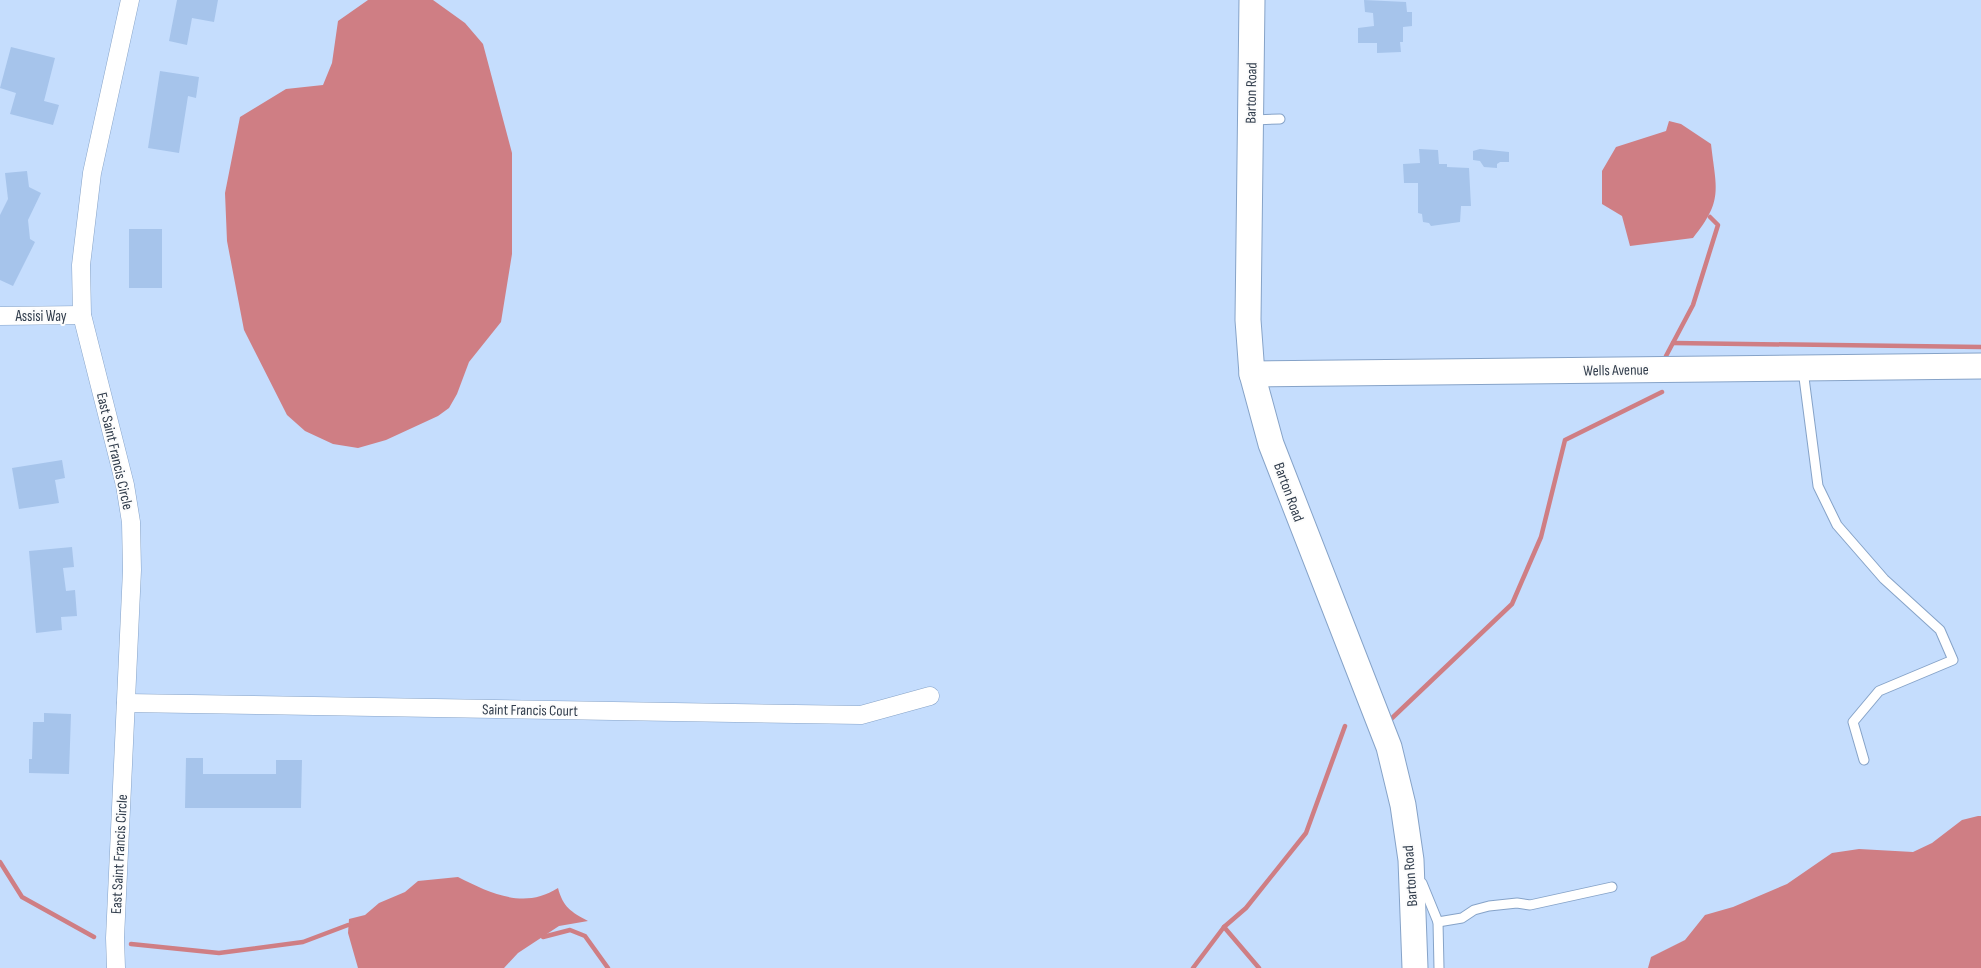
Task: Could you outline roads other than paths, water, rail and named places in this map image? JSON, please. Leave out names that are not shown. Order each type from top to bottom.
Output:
[{"type":"street","name":"East Saint Francis Circle","points":[[116,968],[115,938],[132,570],[131,522],[125,485],[82,315],[81,266],[92,172],[130,0]]},
{"type":"street","name":"Barton Road","points":[[1252,0],[1248,320],[1252,374],[1271,444],[1316,565],[1389,747],[1403,805],[1411,870],[1415,968]]},
{"type":"street","name":"Assisi Way","points":[[0,316],[82,315]]},
{"type":"street","name":"Wells Avenue","points":[[1252,374],[1981,366]]},
{"type":"street","name":"Saint Francis Court","points":[[126,703],[861,714],[930,696]]},
{"type":"lane","points":[[1250,120],[1280,119]]},
{"type":"lane","points":[[1802,368],[1818,486],[1838,526],[1884,579],[1940,630],[1953,660],[1879,691],[1853,722],[1864,760]]},
{"type":"lane","points":[[1411,870],[1421,878],[1426,897],[1438,922],[1439,968]]},
{"type":"lane","points":[[1438,922],[1462,918],[1474,910],[1489,906],[1518,903],[1530,905],[1612,887]]},
{"type":"waterway","points":[[1666,356],[1693,305],[1718,225],[1710,217]]},
{"type":"waterway","points":[[1673,343],[1981,347]]},
{"type":"waterway","points":[[1390,720],[1512,604],[1541,537],[1565,440],[1662,392]]},
{"type":"waterway","points":[[1193,968],[1224,927],[1246,908],[1306,833],[1345,726]]},
{"type":"waterway","points":[[0,862],[22,897],[94,937]]},
{"type":"waterway","points":[[131,944],[219,953],[303,942],[348,925]]},
{"type":"waterway","points":[[1224,927],[1259,968]]},
{"type":"waterway","points":[[543,937],[570,930],[585,936],[608,968]]}]
